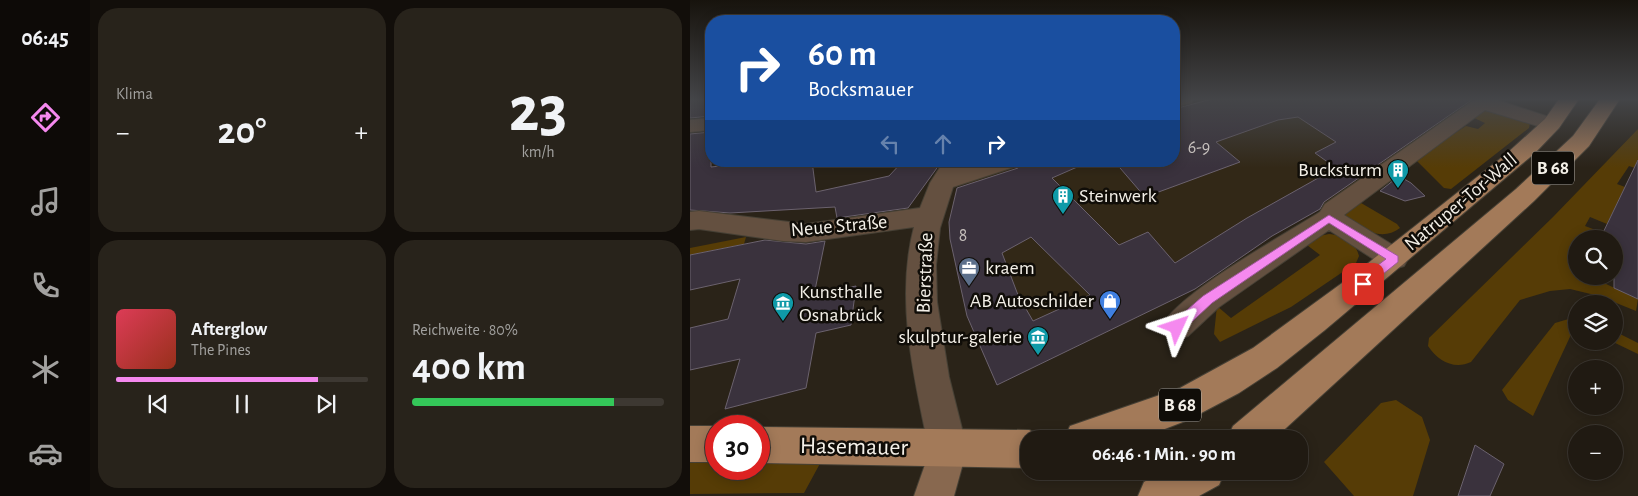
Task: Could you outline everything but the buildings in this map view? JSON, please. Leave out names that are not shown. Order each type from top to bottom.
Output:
[{"type":"main road","name":"Natruper-Tor-Wall","points":[[1256,430],[1525,195],[1580,141],[1593,122]]},
{"type":"main road","name":"Natruper-Tor-Wall","points":[[1115,430],[1129,426],[1226,383],[1269,356],[1394,259],[1551,124]]},
{"type":"main road","points":[[690,444],[705,444]]},
{"type":"main road","name":"Hasemauer","points":[[770,445],[948,449]]},
{"type":"main road","points":[[934,496],[948,449],[1020,449]]},
{"type":"main road","points":[[1158,496],[1188,480]]},
{"type":"street","points":[[1177,327],[1208,299],[1329,218],[1334,210],[1456,122]]},
{"type":"street","points":[[1546,122],[1551,124]]},
{"type":"street","points":[[690,126],[705,125]]},
{"type":"street","points":[[949,172],[976,167]]},
{"type":"street","name":"Bierstraße","points":[[948,449],[924,330],[922,245],[928,216],[949,172]]},
{"type":"street","name":"Neue Straße","points":[[690,221],[698,220],[783,232],[806,233],[928,216]]},
{"type":"street","points":[[1329,218],[1394,259]]},
{"type":"shaded area","points":[[1180,122],[1443,122],[1340,197],[1272,236],[1197,288],[997,385],[967,316],[950,239],[949,222],[968,193],[968,181],[1005,167],[1180,167]]},
{"type":"shaded area","points":[[1483,122],[1530,123],[1529,128],[1451,189],[1444,188],[1415,159],[1466,126],[1478,129],[1485,123]]},
{"type":"shaded area","points":[[1638,129],[1638,169],[1629,166],[1617,184],[1625,187],[1607,224],[1590,217],[1585,226],[1596,230],[1568,230],[1568,285],[1608,285],[1638,299],[1636,311],[1623,306],[1623,295],[1595,295],[1570,289],[1550,291],[1520,300],[1471,362],[1459,365],[1447,363],[1437,356],[1428,346],[1429,338],[1553,217]]},
{"type":"shaded area","points":[[1356,200],[1397,224],[1400,228],[1393,232],[1378,234],[1341,218]]},
{"type":"shaded area","points":[[1329,234],[1339,236],[1352,243],[1359,256],[1356,263],[1291,307],[1220,342],[1214,334],[1217,306],[1231,318],[1320,255],[1307,245],[1319,236]]},
{"type":"shaded area","points":[[746,237],[744,244],[690,255],[690,248]]},
{"type":"shaded area","points":[[1568,319],[1568,341],[1533,416],[1508,400],[1502,390],[1555,323]]},
{"type":"shaded area","points":[[1623,336],[1638,343],[1638,354],[1623,347]]},
{"type":"shaded area","points":[[1396,400],[1422,417],[1430,440],[1413,496],[1354,496],[1324,462],[1381,403]]},
{"type":"shaded area","points":[[690,457],[705,457],[705,480],[770,480],[770,457],[823,458],[804,493],[690,494]]},
{"type":"place","name":"Bucksturm","points":[[1398,189]]},
{"type":"place","name":"Steinwerk","points":[[1063,215]]},
{"type":"place","name":"kraem","points":[[969,287]]},
{"type":"place","name":"AB Autoschilder","points":[[1110,320]]},
{"type":"place","name":"Kunsthalle Osnabrück","points":[[783,322]]},
{"type":"place","name":"skulptur-galerie","points":[[1038,356]]},
{"type":"route","points":[[1177,327],[1208,299],[1329,218],[1394,259],[1363,284]]}]
